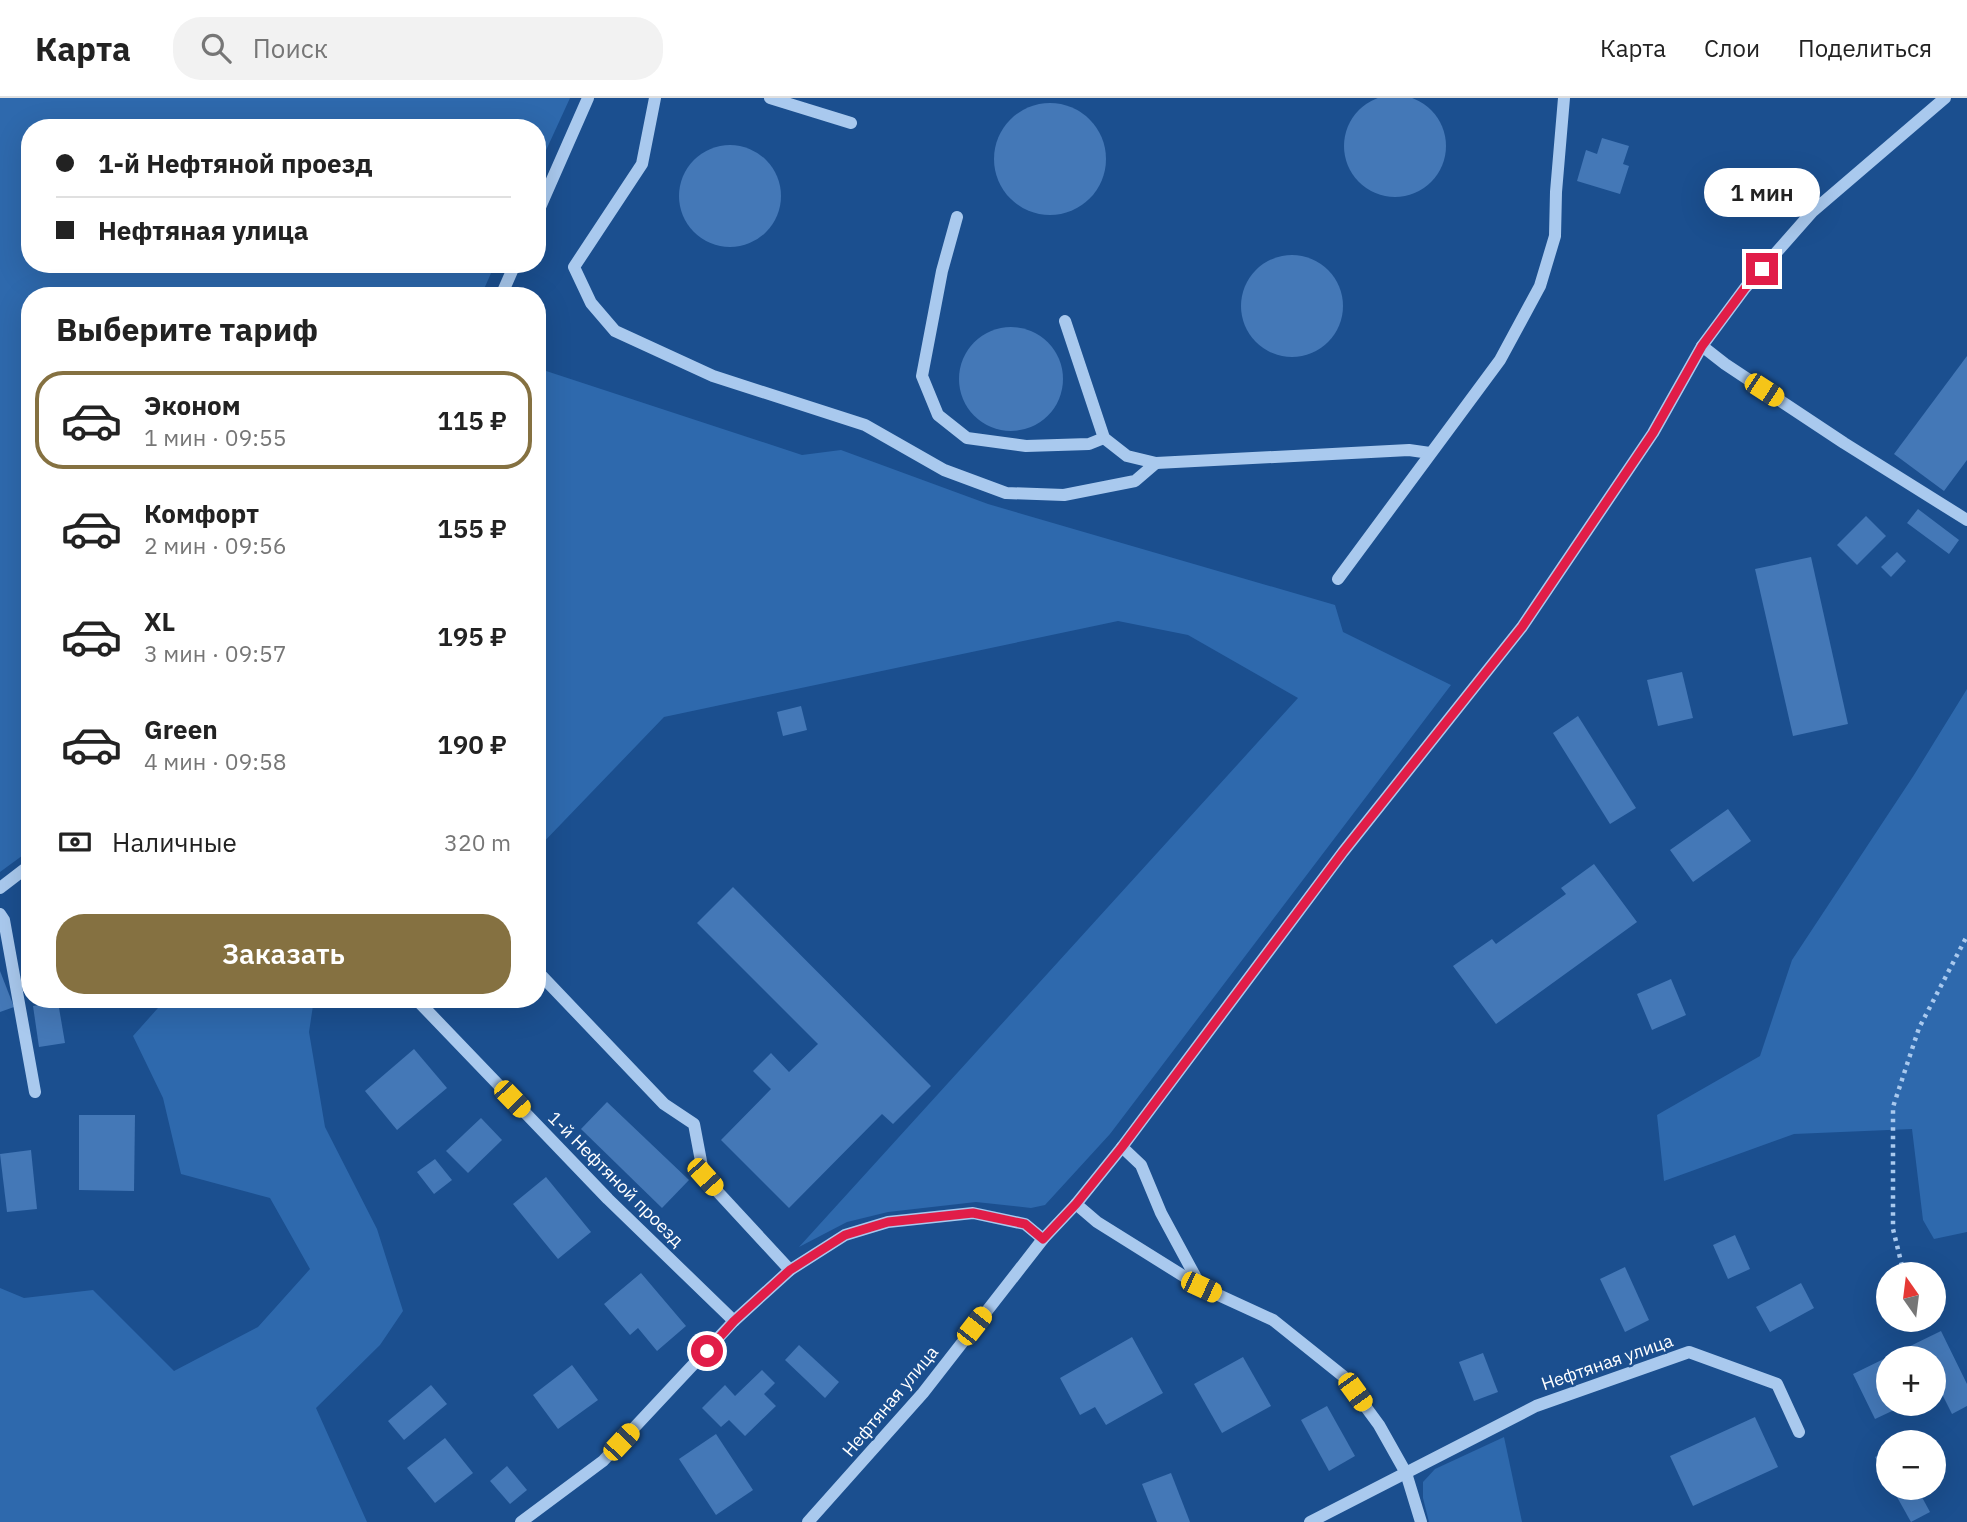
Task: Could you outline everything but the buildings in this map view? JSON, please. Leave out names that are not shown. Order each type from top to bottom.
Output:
[{"type":"street","points":[[546,194],[588,98]]},
{"type":"street","points":[[655,98],[642,163],[574,267],[591,303],[615,331],[713,376],[865,425],[944,470],[1006,493],[1064,495],[1135,481],[1156,463]]},
{"type":"street","points":[[770,98],[851,123]]},
{"type":"street","points":[[1338,579],[1500,360],[1540,286],[1555,236],[1563,98]]},
{"type":"street","name":"Нефтяная улица","points":[[808,1522],[923,1392],[1043,1239],[1076,1204],[1122,1147],[1343,852],[1522,627],[1653,433],[1702,346],[1745,288],[1812,212],[1945,98]]},
{"type":"street","points":[[957,217],[942,271],[922,376],[938,415],[967,438],[1026,446],[1090,444],[1104,438]]},
{"type":"street","points":[[1065,321],[1104,438],[1127,456],[1156,463],[1409,450],[1430,453]]},
{"type":"street","points":[[1702,346],[1844,443],[1967,520]]},
{"type":"street","points":[[0,888],[21,872]]},
{"type":"street","points":[[0,914],[4,920],[35,1092]]},
{"type":"street","points":[[546,980],[664,1104],[694,1124],[705,1177],[790,1270]]},
{"type":"street","name":"1-й Нефтяной проезд","points":[[425,1008],[608,1199],[734,1321]]},
{"type":"street","points":[[1122,1147],[1141,1165],[1161,1213],[1201,1287]]},
{"type":"street","points":[[1076,1204],[1097,1222],[1201,1287],[1273,1320],[1343,1376],[1380,1425],[1406,1473],[1421,1522]]},
{"type":"street","points":[[521,1522],[603,1461],[734,1321],[790,1270],[845,1235],[888,1222],[973,1213],[1025,1224],[1043,1239]]},
{"type":"street","name":"Нефтяная улица","points":[[1310,1522],[1536,1406],[1689,1352],[1777,1384],[1799,1432]]},
{"type":"path","points":[[1901,1262],[1893,1229],[1893,1107],[1919,1028],[1967,936]]},
{"type":"shaded area","points":[[0,98],[570,98],[546,150],[546,119],[21,119],[21,273],[491,273],[485,287],[21,287],[21,857],[0,872]]},
{"type":"shaded area","points":[[546,371],[802,455],[841,450],[988,504],[1335,605],[1343,632],[1451,685],[1110,1134],[1045,1205],[1031,1208],[976,1202],[888,1212],[847,1222],[799,1247],[1298,698],[1188,635],[1118,621],[664,717],[546,840]]},
{"type":"shaded area","points":[[1967,689],[1967,1232],[1934,1239],[1923,1220],[1912,1129],[1794,1134],[1664,1181],[1657,1115],[1760,1056],[1792,960],[1914,775]]},
{"type":"shaded area","points":[[158,1008],[313,1008],[309,1032],[325,1127],[377,1229],[403,1311],[380,1345],[316,1408],[367,1522],[0,1522],[0,1288],[24,1298],[93,1290],[174,1371],[258,1327],[310,1269],[270,1198],[181,1174],[163,1098],[133,1036]]},
{"type":"shaded area","points":[[1504,1437],[1522,1522],[1429,1522],[1423,1498],[1423,1482],[1435,1469]]},
{"type":"route","points":[[707,1351],[734,1321],[790,1270],[845,1235],[888,1222],[973,1213],[1025,1224],[1043,1239],[1076,1204],[1122,1147],[1343,852],[1522,627],[1653,433],[1702,346],[1762,269]]}]
